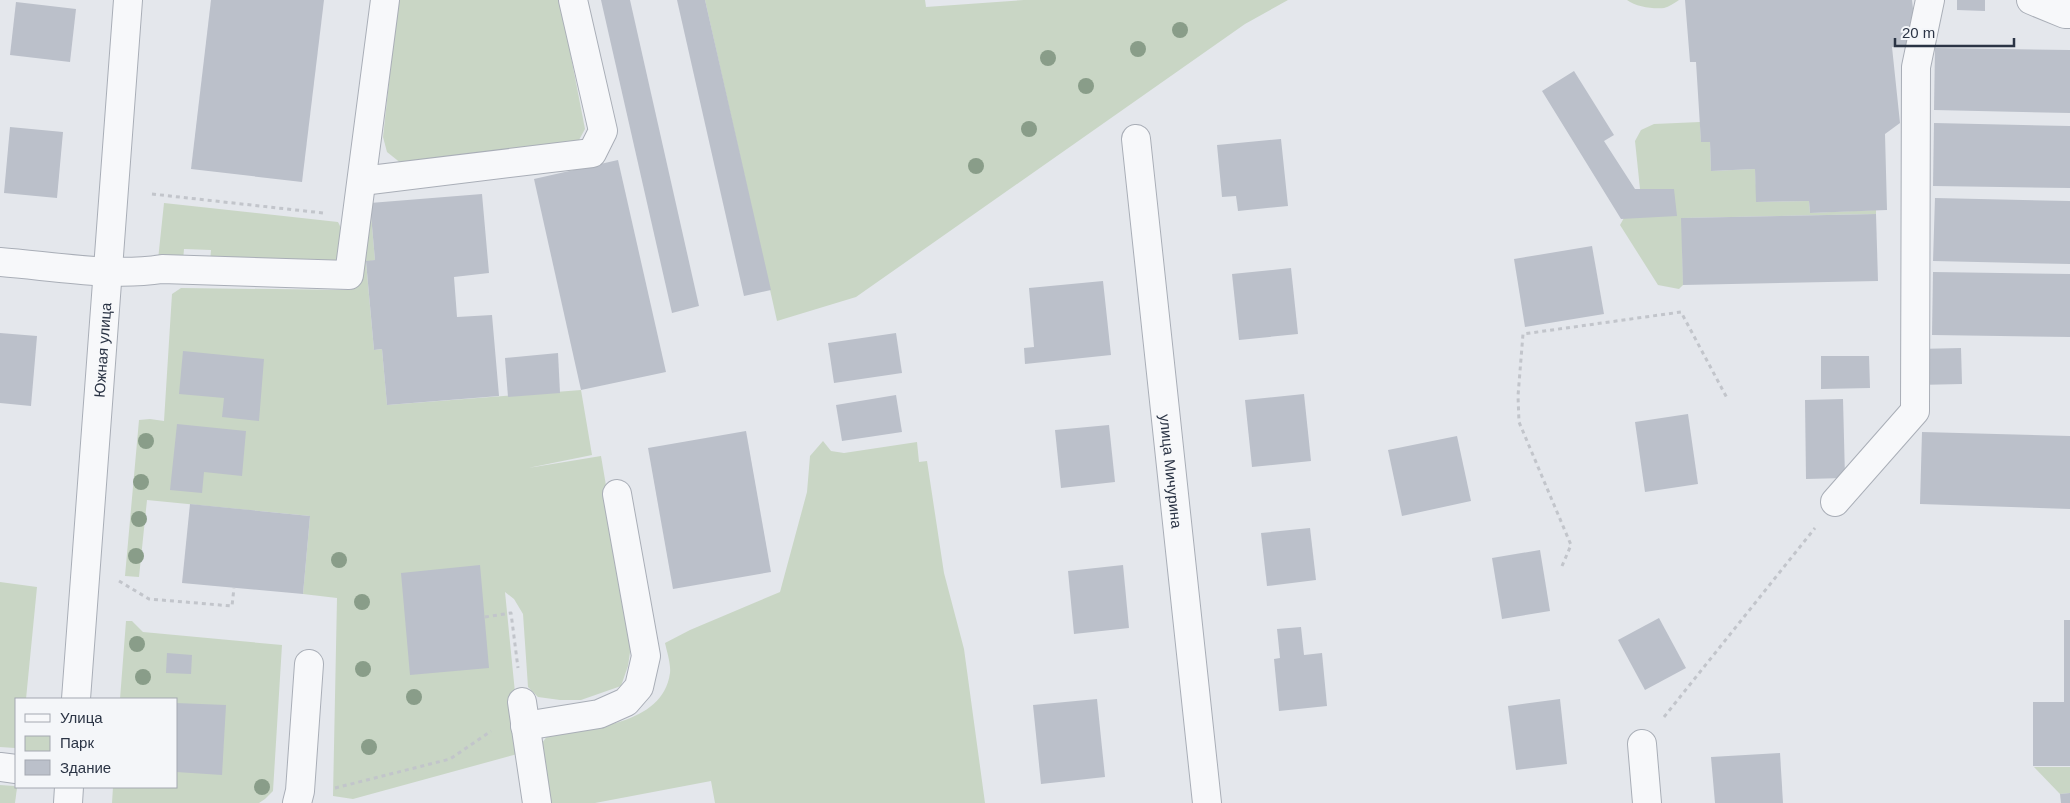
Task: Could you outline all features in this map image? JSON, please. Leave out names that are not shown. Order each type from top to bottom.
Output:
[{"type":"street","name":"Южная улица","points":[[76,698],[128,0]]},
{"type":"street","points":[[0,262],[107,271],[143,272],[162,269],[349,275],[385,0]]},
{"type":"street","points":[[362,181],[592,153],[603,131],[573,0]]},
{"type":"street","points":[[1835,502],[1915,411],[1916,67],[1930,0]]},
{"type":"street","points":[[2031,0],[2065,14],[2070,14]]},
{"type":"street","name":"улица Мичурина","points":[[1136,140],[1207,803]]},
{"type":"street","points":[[537,803],[524,714],[599,714],[626,702],[639,687],[646,656],[617,494]]},
{"type":"street","points":[[298,800],[308,664]]},
{"type":"street","points":[[1642,744],[1647,803]]},
{"type":"street","points":[[0,767],[15,769]]},
{"type":"street","points":[[68,803],[69,788]]},
{"type":"path","points":[[152,194],[332,214]]},
{"type":"path","points":[[1562,566],[1571,545],[1519,422],[1518,396],[1523,334],[1681,312],[1727,398]]},
{"type":"path","points":[[1642,744],[1835,502]]},
{"type":"path","points":[[119,580],[149,599],[232,606],[234,588]]},
{"type":"path","points":[[298,800],[450,759],[494,729],[524,714],[511,614],[485,617]]},
{"type":"green space","points":[[398,0],[560,0],[585,129],[579,140],[568,146],[402,164],[387,152],[383,137]]},
{"type":"green space","points":[[705,0],[925,0],[926,7],[1024,0],[1288,0],[1245,24],[856,297],[777,321]]},
{"type":"green space","points":[[1627,0],[1679,0],[1668,7],[1650,8]]},
{"type":"green space","points":[[1700,122],[1701,142],[1710,142],[1711,171],[1755,169],[1757,202],[1809,201],[1810,213],[1876,210],[1876,214],[1682,218],[1683,285],[1679,289],[1658,285],[1620,225],[1640,189],[1635,141],[1641,130],[1654,124]]},
{"type":"green space","points":[[164,203],[338,222],[342,237],[339,254],[335,263],[210,262],[211,250],[184,249],[183,261],[158,260]]},
{"type":"green space","points":[[370,203],[375,260],[366,262],[374,350],[382,349],[387,405],[581,390],[592,455],[528,468],[601,456],[632,639],[628,666],[621,686],[581,700],[538,697],[528,687],[523,614],[514,599],[505,592],[521,753],[353,799],[333,796],[337,598],[303,594],[310,516],[147,500],[139,577],[125,576],[139,420],[164,421],[172,294],[181,288],[351,290],[362,210]]},
{"type":"green space","points":[[823,441],[831,451],[844,453],[917,442],[919,462],[927,461],[944,573],[964,649],[985,803],[715,803],[711,781],[595,803],[551,803],[542,743],[548,735],[602,726],[639,714],[654,704],[664,691],[670,673],[665,643],[690,630],[780,592],[807,492],[810,456]]},
{"type":"green space","points":[[0,582],[37,587],[26,698],[15,698],[15,748],[0,747]]},
{"type":"green space","points":[[126,621],[132,621],[143,632],[282,645],[273,791],[259,803],[112,803],[113,788],[178,788],[178,698],[120,698]]},
{"type":"green space","points":[[2034,767],[2070,767],[2070,793],[2060,794]]},
{"type":"green space","points":[[0,785],[17,788],[15,803],[0,803]]},
{"type":"building","points":[[211,0],[324,0],[302,182],[191,169]]},
{"type":"building","points":[[601,0],[630,0],[699,306],[672,313]]},
{"type":"building","points":[[677,0],[705,0],[771,290],[744,296]]},
{"type":"building","points":[[1685,0],[1912,0],[1917,44],[1892,47],[1900,123],[1885,134],[1887,210],[1810,213],[1809,201],[1756,202],[1755,169],[1711,171],[1710,142],[1701,142],[1696,62],[1690,62]]},
{"type":"building","points":[[1957,0],[1985,0],[1985,11],[1957,10]]},
{"type":"building","points":[[16,2],[76,9],[70,62],[10,55]]},
{"type":"building","points":[[1935,48],[2070,50],[2070,113],[1934,110]]},
{"type":"building","points":[[1574,71],[1614,135],[1604,141],[1635,189],[1674,189],[1677,216],[1621,219],[1542,91]]},
{"type":"building","points":[[1934,123],[2070,126],[2070,188],[1933,186]]},
{"type":"building","points":[[10,127],[63,132],[57,198],[4,193]]},
{"type":"building","points":[[1281,139],[1288,206],[1238,211],[1236,196],[1222,197],[1217,145]]},
{"type":"building","points":[[618,160],[666,372],[581,390],[534,179]]},
{"type":"building","points":[[482,194],[489,273],[454,277],[457,317],[492,315],[499,396],[387,405],[382,349],[374,350],[366,261],[375,260],[370,203]]},
{"type":"building","points":[[1935,198],[2070,201],[2070,264],[1933,261]]},
{"type":"building","points":[[1876,214],[1878,281],[1683,285],[1681,218]]},
{"type":"building","points":[[1592,246],[1604,314],[1525,327],[1514,259]]},
{"type":"building","points":[[1291,268],[1298,334],[1239,340],[1232,274]]},
{"type":"building","points":[[1933,272],[2070,274],[2070,337],[1932,335]]},
{"type":"building","points":[[1103,281],[1111,355],[1025,364],[1024,348],[1034,347],[1029,288]]},
{"type":"building","points":[[0,333],[37,336],[31,406],[0,403]]},
{"type":"building","points":[[896,333],[902,373],[834,383],[828,343]]},
{"type":"building","points":[[1961,348],[1962,384],[1918,385],[1917,349]]},
{"type":"building","points":[[183,351],[264,359],[259,421],[222,417],[224,398],[179,394]]},
{"type":"building","points":[[558,353],[560,393],[508,397],[505,358]]},
{"type":"building","points":[[1821,356],[1869,356],[1870,388],[1821,389]]},
{"type":"building","points":[[1304,394],[1311,461],[1252,467],[1245,400]]},
{"type":"building","points":[[896,395],[902,432],[842,441],[836,405]]},
{"type":"building","points":[[1843,399],[1845,478],[1806,479],[1805,400]]},
{"type":"building","points":[[1688,414],[1698,484],[1645,492],[1635,422]]},
{"type":"building","points":[[177,424],[246,431],[242,476],[204,472],[202,493],[170,490]]},
{"type":"building","points":[[1109,425],[1115,482],[1061,488],[1055,430]]},
{"type":"building","points":[[746,431],[771,572],[673,589],[648,448]]},
{"type":"building","points":[[1922,432],[2070,436],[2070,509],[1920,504]]},
{"type":"building","points":[[1457,436],[1471,501],[1402,516],[1388,450]]},
{"type":"building","points":[[190,504],[310,516],[303,594],[182,583]]},
{"type":"building","points":[[1310,528],[1316,580],[1267,586],[1261,533]]},
{"type":"building","points":[[1540,550],[1550,611],[1502,619],[1492,558]]},
{"type":"building","points":[[480,565],[489,668],[410,675],[401,573]]},
{"type":"building","points":[[1123,565],[1129,628],[1074,634],[1068,571]]},
{"type":"building","points":[[1659,618],[1686,668],[1645,690],[1618,640]]},
{"type":"building","points":[[2064,620],[2070,620],[2070,766],[2033,766],[2033,702],[2064,702]]},
{"type":"building","points":[[1301,627],[1304,655],[1322,653],[1327,706],[1279,711],[1274,659],[1280,658],[1277,629]]},
{"type":"building","points":[[167,653],[192,655],[191,674],[166,673]]},
{"type":"building","points":[[1097,699],[1105,777],[1041,784],[1033,705]]},
{"type":"building","points":[[1560,699],[1567,764],[1516,770],[1508,706]]},
{"type":"building","points":[[178,703],[226,705],[222,775],[178,772]]},
{"type":"building","points":[[1780,753],[1783,803],[1715,803],[1711,757]]},
{"type":"building","points":[[2070,793],[2070,803],[2061,803],[2060,794]]}]
